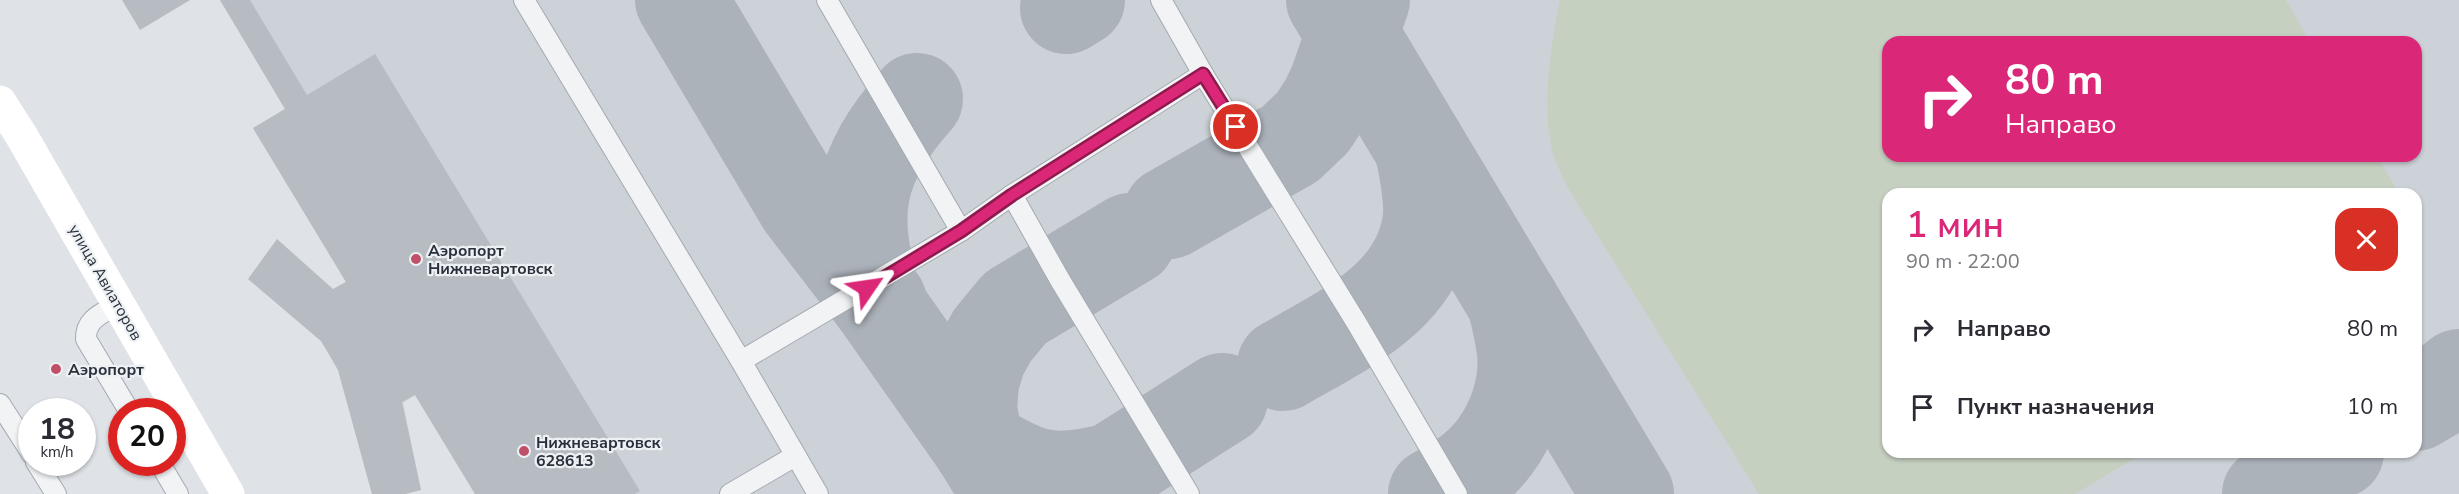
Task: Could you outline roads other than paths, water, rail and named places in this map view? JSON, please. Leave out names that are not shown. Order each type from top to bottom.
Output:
[{"type":"main road","name":"улица Авиаторов","points":[[0,102],[228,494]]},
{"type":"lane","points":[[524,0],[741,361],[818,494]]},
{"type":"lane","points":[[827,0],[961,231]]},
{"type":"lane","points":[[1161,0],[1203,74],[1356,322],[1457,494]]},
{"type":"lane","points":[[741,361],[961,231],[1012,195],[1203,74]]},
{"type":"lane","points":[[1012,195],[1060,280],[1189,494]]},
{"type":"lane","points":[[118,304],[91,320],[87,326],[86,339],[121,398]]},
{"type":"lane","points":[[0,404],[18,432]]},
{"type":"lane","points":[[730,494],[795,456]]},
{"type":"lane","points":[[45,476],[56,494]]},
{"type":"lane","points":[[167,476],[178,494]]},
{"type":"place","name":"Аэропорт Нижневартовск","points":[[416,259]]},
{"type":"place","name":"Аэропорт","points":[[56,369]]},
{"type":"place","name":"Нижневартовск 628613","points":[[524,451]]}]
